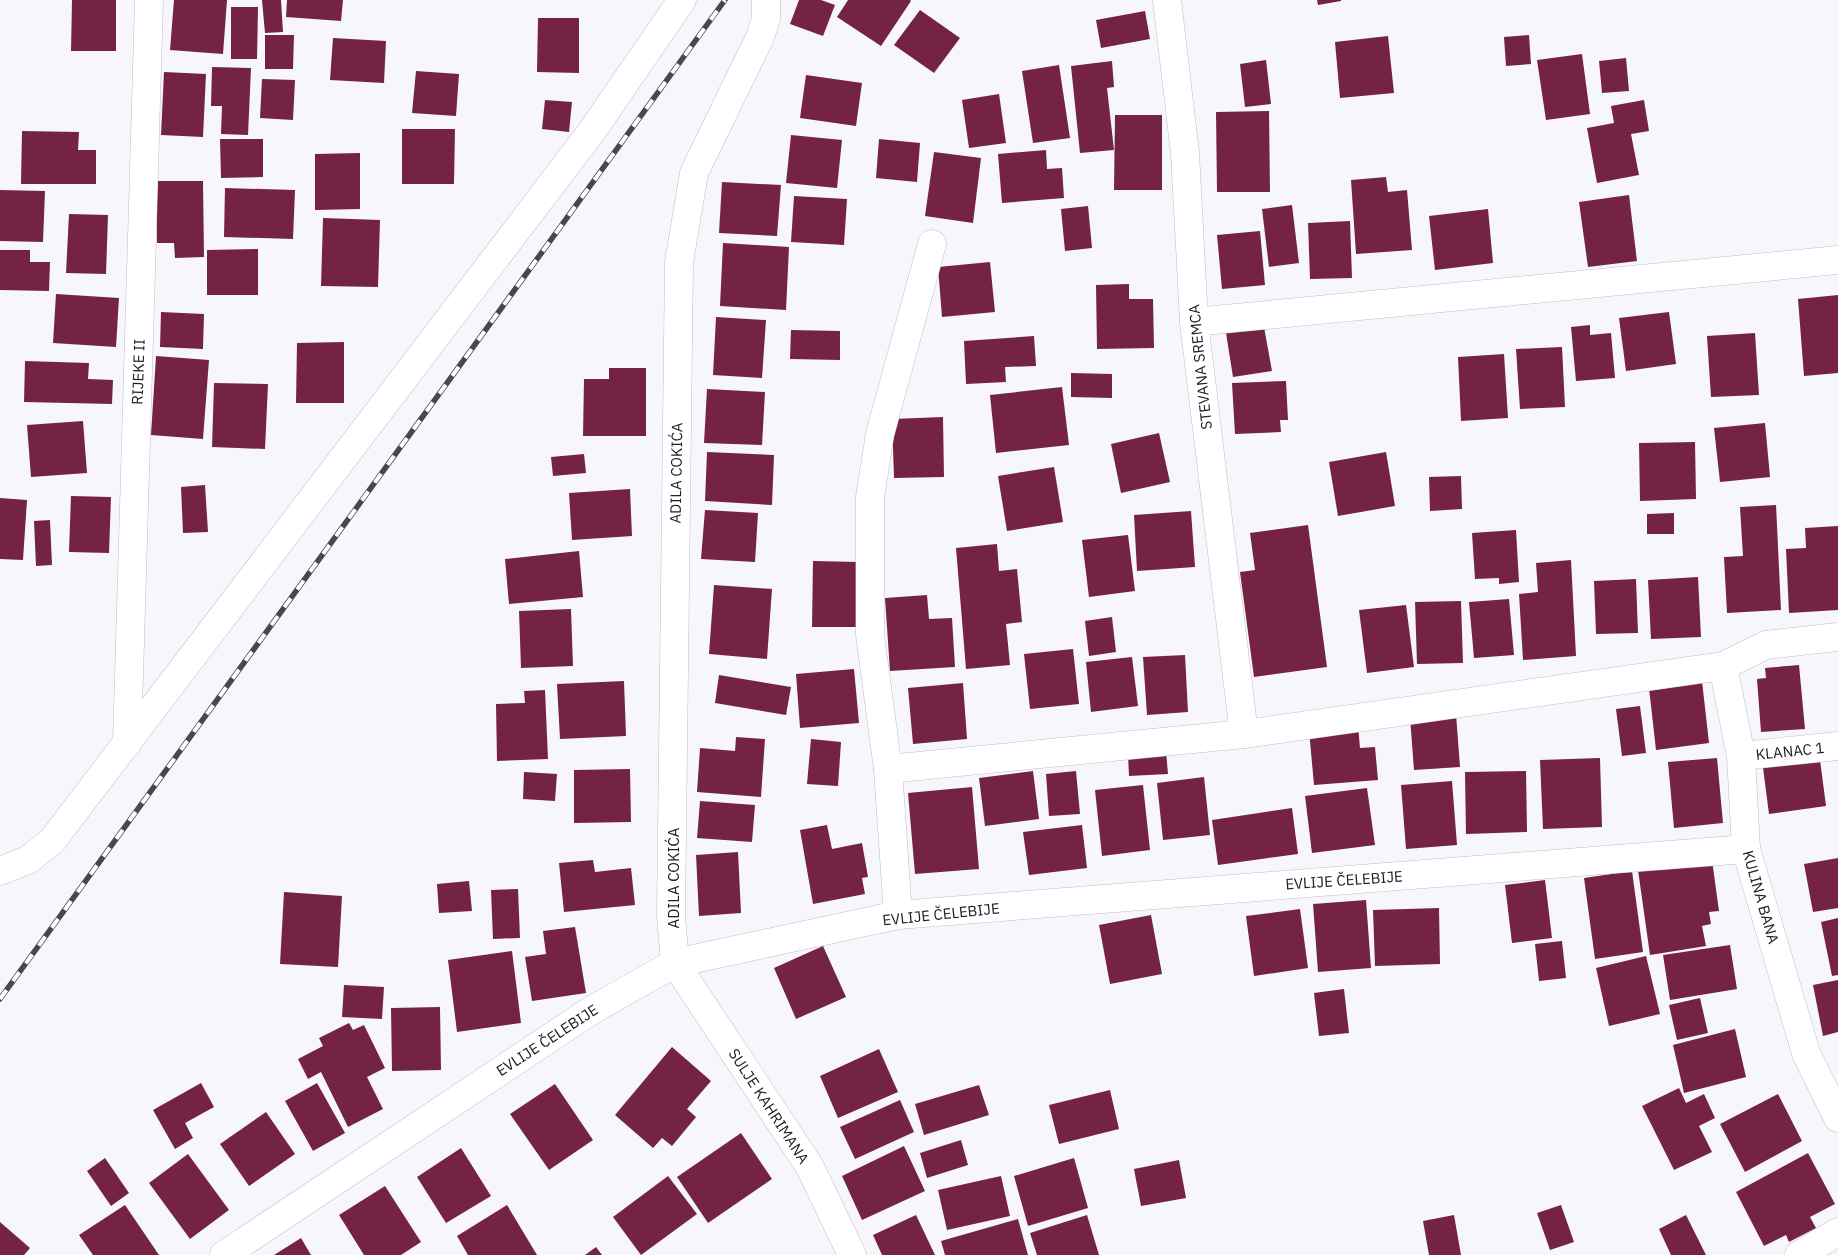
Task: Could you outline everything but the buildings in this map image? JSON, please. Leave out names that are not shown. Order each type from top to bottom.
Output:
[{"type":"street","name":"RIJEKE II","points":[[127,744],[149,0]]},
{"type":"street","points":[[0,871],[28,860],[52,841],[413,363],[592,131],[682,0]]},
{"type":"street","name":"ADILA COKIĆA","points":[[675,963],[671,915],[679,262],[694,173],[760,37],[766,19],[766,0]]},
{"type":"street","name":"STEVANA SREMCA","points":[[1167,0],[1185,153],[1194,322],[1244,734]]},
{"type":"street","points":[[898,915],[888,769],[870,635],[870,497],[880,434],[932,244]]},
{"type":"street","points":[[1194,322],[1838,260]]},
{"type":"street","points":[[888,769],[1244,734],[1723,666],[1766,645],[1838,637]]},
{"type":"street","name":"KULINA BANA","points":[[1723,666],[1741,756],[1746,849],[1806,1053],[1838,1118]]},
{"type":"street","name":"KLANAC 1","points":[[1741,756],[1838,746]]},
{"type":"street","name":"EVLIJE ČELEBIJE","points":[[224,1255],[592,1010],[675,963],[898,915],[1746,849]]},
{"type":"street","name":"SULJE KAHRIMANA","points":[[675,963],[810,1167],[852,1255]]},
{"type":"street","points":[[1799,1255],[1838,1232]]},
{"type":"railway","points":[[0,999],[725,0]]}]
